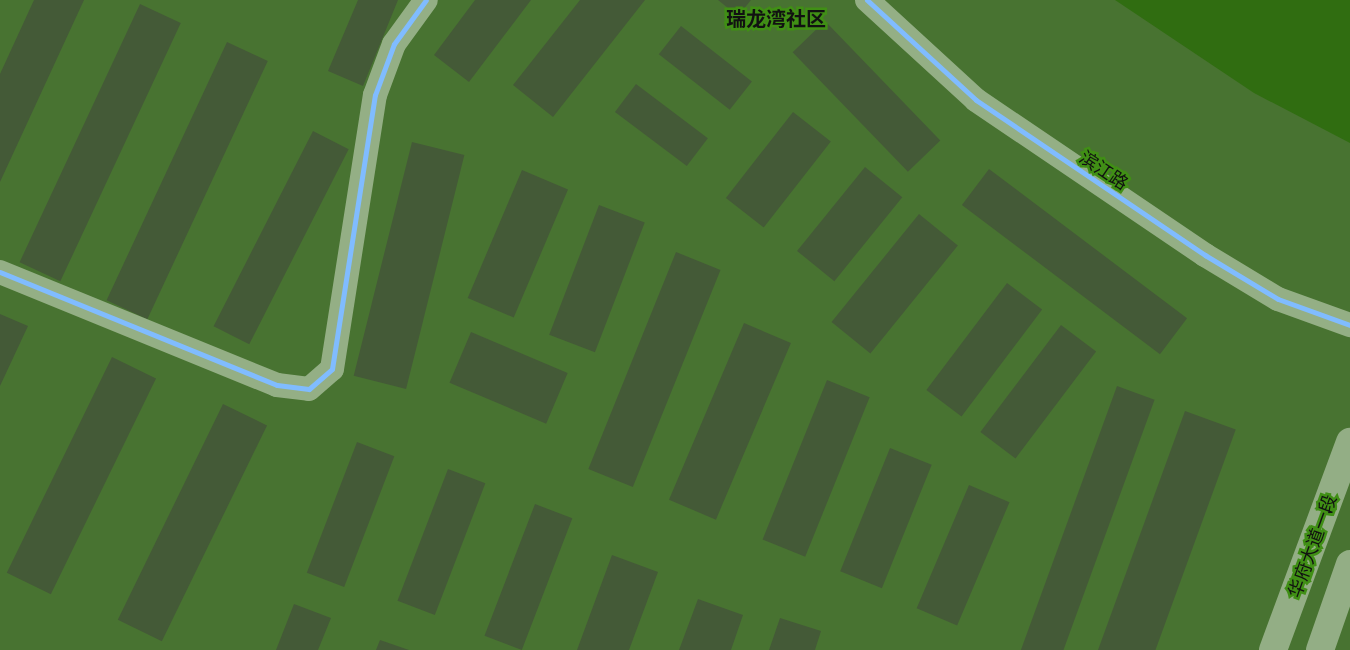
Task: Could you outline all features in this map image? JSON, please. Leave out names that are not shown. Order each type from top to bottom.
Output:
[{"type":"main road","name":"华府大道一段","points":[[1273,650],[1350,442]]},
{"type":"main road","points":[[1320,650],[1343,603],[1350,564]]},
{"type":"street","points":[[0,272],[277,385],[308,389],[332,368],[375,95],[394,44],[426,0]]},
{"type":"street","name":"滨江路","points":[[867,0],[976,100],[1205,255],[1278,298],[1350,325]]},
{"type":"shaded area","points":[[1115,0],[1350,0],[1350,143],[1254,93]]},
{"type":"building","points":[[34,0],[84,0],[0,182],[0,74]]},
{"type":"building","points":[[358,0],[398,0],[363,86],[328,71]]},
{"type":"building","points":[[475,0],[531,0],[469,82],[434,55]]},
{"type":"building","points":[[580,0],[645,0],[553,117],[513,85]]},
{"type":"building","points":[[718,0],[751,0],[738,16]]},
{"type":"building","points":[[140,4],[181,23],[60,281],[20,262]]},
{"type":"building","points":[[825,21],[940,140],[908,172],[793,52]]},
{"type":"building","points":[[681,26],[752,81],[730,110],[659,54]]},
{"type":"building","points":[[227,42],[268,61],[147,319],[107,300]]},
{"type":"building","points":[[636,84],[708,138],[687,166],[615,112]]},
{"type":"building","points":[[793,112],[831,142],[764,227],[726,198]]},
{"type":"building","points":[[313,131],[349,149],[249,344],[214,326]]},
{"type":"building","points":[[412,142],[464,155],[406,389],[354,376]]},
{"type":"building","points":[[865,167],[902,197],[834,281],[797,251]]},
{"type":"building","points":[[989,169],[1187,318],[1160,354],[962,205]]},
{"type":"building","points":[[522,170],[568,190],[514,317],[468,298]]},
{"type":"building","points":[[599,205],[645,223],[595,352],[549,335]]},
{"type":"building","points":[[919,214],[958,245],[870,353],[832,322]]},
{"type":"building","points":[[676,252],[721,270],[633,487],[588,469]]},
{"type":"building","points":[[1007,283],[1042,309],[961,416],[926,390]]},
{"type":"building","points":[[0,314],[28,326],[0,386]]},
{"type":"building","points":[[744,323],[791,343],[716,520],[669,500]]},
{"type":"building","points":[[1061,325],[1096,351],[1015,458],[980,432]]},
{"type":"building","points":[[471,332],[568,373],[546,424],[450,383]]},
{"type":"building","points":[[112,357],[156,378],[51,594],[7,573]]},
{"type":"building","points":[[827,380],[870,397],[805,557],[763,539]]},
{"type":"building","points":[[1117,386],[1155,400],[1063,650],[1021,650]]},
{"type":"building","points":[[223,404],[267,425],[162,641],[118,620]]},
{"type":"building","points":[[1185,411],[1236,429],[1155,650],[1098,650]]},
{"type":"building","points":[[357,442],[394,456],[344,587],[307,573]]},
{"type":"building","points":[[890,448],[932,465],[882,588],[840,571]]},
{"type":"building","points":[[448,469],[485,483],[435,615],[397,601]]},
{"type":"building","points":[[969,485],[1010,502],[957,626],[917,608]]},
{"type":"building","points":[[535,504],[572,518],[522,650],[484,636]]},
{"type":"building","points":[[612,555],[658,572],[629,650],[577,650]]},
{"type":"building","points":[[698,599],[743,615],[731,650],[679,650]]},
{"type":"building","points":[[294,604],[331,618],[318,650],[276,650]]},
{"type":"building","points":[[780,618],[821,631],[815,650],[769,650]]},
{"type":"building","points":[[380,640],[409,650],[376,650]]},
{"type":"cycle path","points":[[0,272],[277,385],[309,389],[332,369],[375,95],[394,44],[426,0]]},
{"type":"cycle path","points":[[867,0],[976,100],[1205,255],[1278,299],[1350,325]]},
{"type":"district","name":"瑞龙湾社区","points":[[776,18]]}]
